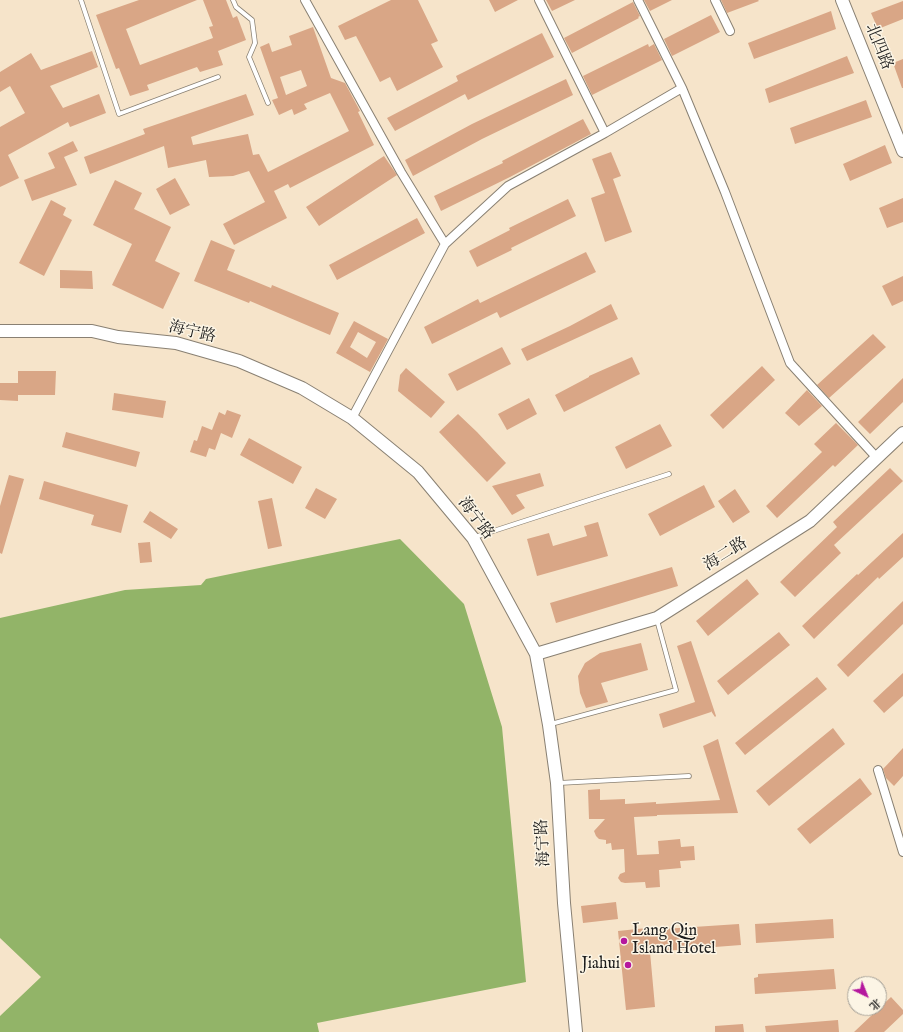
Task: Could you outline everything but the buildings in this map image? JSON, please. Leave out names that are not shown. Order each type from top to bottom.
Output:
[{"type":"main road","name":"北四路","points":[[842,0],[903,152]]},
{"type":"main road","name":"海宁路","points":[[0,331],[92,331],[118,337],[176,343],[239,361],[302,388],[352,418],[418,472],[472,538],[536,654],[549,725],[557,783],[564,903],[576,1032]]},
{"type":"main road","name":"海二路","points":[[536,654],[657,618],[810,521],[903,433]]},
{"type":"street","points":[[305,0],[401,172],[445,244]]},
{"type":"street","points":[[539,0],[605,133]]},
{"type":"street","points":[[638,0],[682,88],[725,192],[790,363],[877,458]]},
{"type":"street","points":[[715,0],[730,31]]},
{"type":"street","points":[[352,418],[445,244],[508,186],[605,133],[682,88]]},
{"type":"street","points":[[878,770],[903,852]]},
{"type":"lane","points":[[81,0],[119,114],[218,78]]},
{"type":"lane","points":[[233,0],[236,7],[252,20],[255,43],[248,56],[268,103]]},
{"type":"lane","points":[[472,538],[669,474]]},
{"type":"lane","points":[[549,725],[676,690],[657,618]]},
{"type":"lane","points":[[557,783],[689,776]]},
{"type":"green space","points":[[400,539],[464,604],[502,727],[526,982],[317,1023],[319,1032],[0,1032],[0,1016],[41,977],[0,938],[0,618],[125,590],[201,585],[206,579]]},
{"type":"place","name":"Lang Qin Island Hotel","points":[[624,941]]},
{"type":"place","name":"Jiahui","points":[[628,965]]}]
